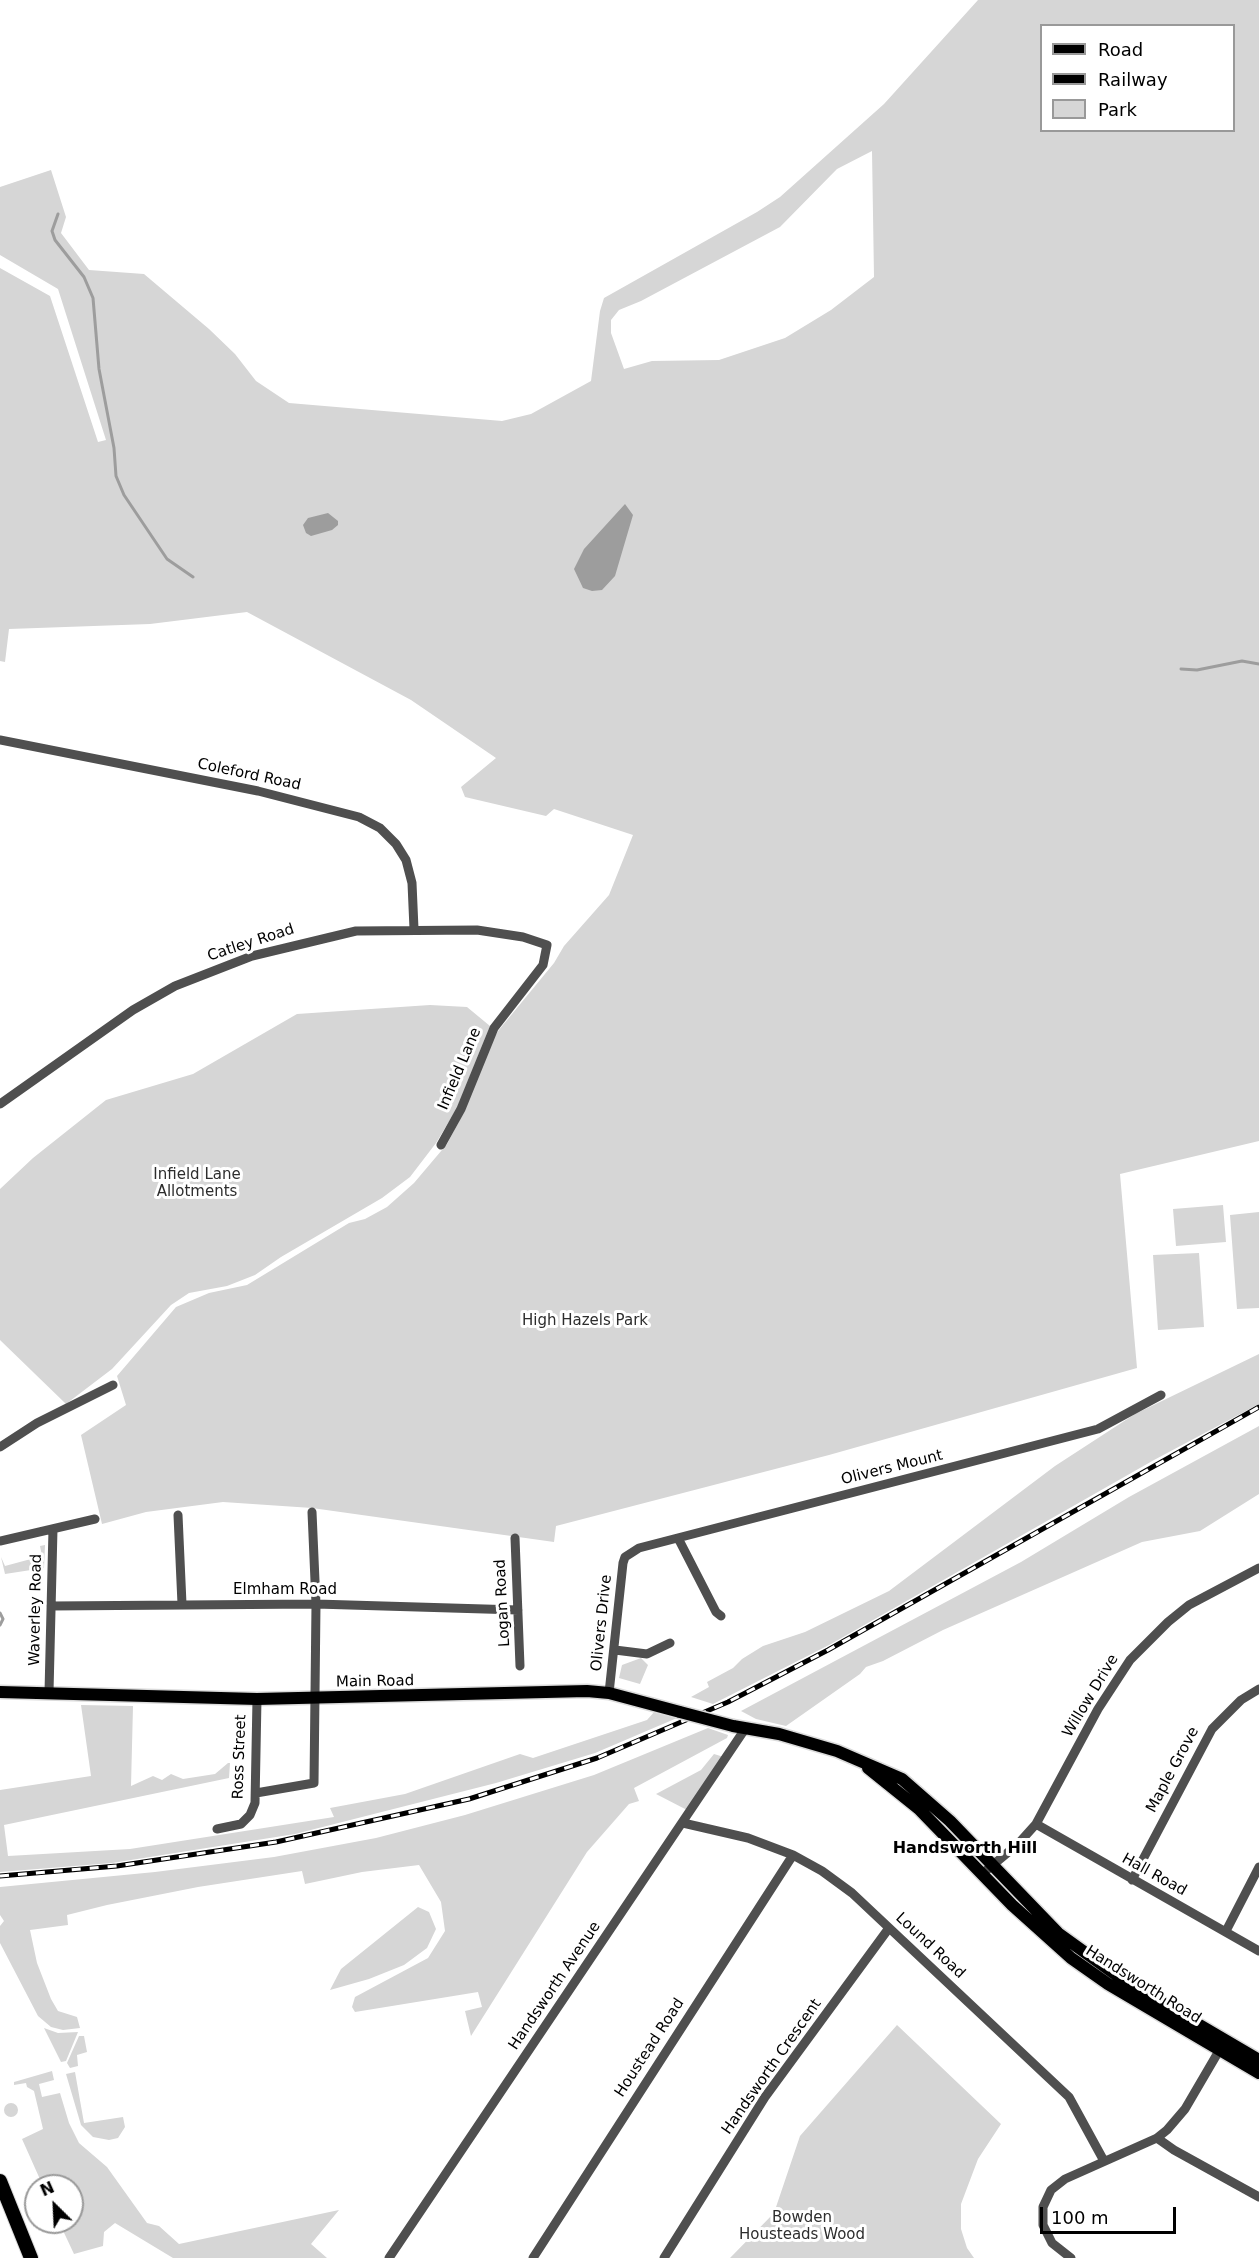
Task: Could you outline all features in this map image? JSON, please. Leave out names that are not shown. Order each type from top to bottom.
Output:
[{"type":"highway","points":[[0,2181],[32,2258]]},
{"type":"main road","name":"Main Road","points":[[0,1692],[256,1699],[609,1693],[739,1728]]},
{"type":"main road","name":"Handsworth Road","points":[[739,1728],[799,1740],[891,1773],[910,1786],[993,1864],[1032,1908],[1089,1957],[1223,2044],[1259,2073]]},
{"type":"main road","name":"Handsworth Road","points":[[862,1763],[919,1809],[1037,1930],[1071,1958],[1108,1984],[1223,2044],[1259,2060]]},
{"type":"street","name":"Coleford Road","points":[[0,740],[258,791],[359,818],[380,828],[396,844],[405,860],[412,883],[414,929]]},
{"type":"street","name":"Catley Road","points":[[0,1104],[133,1010],[175,986],[252,956],[356,931],[477,930],[523,937],[547,945]]},
{"type":"street","name":"Infield Lane","points":[[441,1145],[461,1109],[494,1028],[543,965],[547,945]]},
{"type":"street","points":[[0,1446],[37,1423],[113,1385]]},
{"type":"street","name":"Olivers Mount","points":[[625,1557],[639,1548],[1098,1429],[1161,1395]]},
{"type":"street","points":[[256,1793],[314,1783],[316,1604],[312,1512]]},
{"type":"street","points":[[178,1515],[182,1604]]},
{"type":"street","points":[[0,1541],[95,1519]]},
{"type":"street","name":"Waverley Road","points":[[49,1692],[53,1529]]},
{"type":"street","name":"Logan Road","points":[[515,1538],[520,1666]]},
{"type":"street","points":[[678,1538],[716,1612],[722,1616]]},
{"type":"street","name":"Olivers Drive","points":[[609,1693],[625,1557]]},
{"type":"street","name":"Willow Drive","points":[[982,1874],[1018,1844],[1036,1824],[1098,1708],[1130,1660],[1168,1622],[1190,1605],[1259,1568]]},
{"type":"street","name":"Elmham Road","points":[[51,1606],[316,1604],[519,1610]]},
{"type":"street","points":[[615,1650],[647,1654],[670,1643]]},
{"type":"street","name":"Maple Grove","points":[[1132,1880],[1212,1729],[1240,1700],[1259,1689]]},
{"type":"street","name":"Ross Street","points":[[217,1829],[241,1824],[249,1815],[256,1793],[256,1699]]},
{"type":"street","name":"Handsworth Avenue","points":[[389,2258],[398,2254],[683,1823],[739,1728]]},
{"type":"street","name":"Lound Road","points":[[683,1823],[748,1838],[793,1856],[822,1871],[852,1893],[1069,2097],[1104,2161]]},
{"type":"street","name":"Hall Road","points":[[1036,1824],[1259,1951]]},
{"type":"street","name":"Houstead Road","points":[[533,2258],[793,1856]]},
{"type":"street","points":[[1226,1931],[1259,1868]]},
{"type":"street","name":"Handsworth Crescent","points":[[664,2258],[765,2097],[889,1928]]},
{"type":"street","points":[[1071,2258],[1052,2243],[1046,2234],[1043,2206],[1051,2190],[1058,2184],[1104,2161],[1157,2138],[1185,2109],[1223,2044]]},
{"type":"street","points":[[1157,2138],[1259,2197]]},
{"type":"green space","name":"High Hazels Park","points":[[978,0],[1259,0],[1259,1141],[1120,1174],[1137,1368],[829,1455],[556,1526],[554,1542],[312,1508],[223,1502],[146,1512],[102,1524],[81,1435],[126,1405],[117,1376],[176,1307],[209,1293],[247,1285],[349,1223],[365,1219],[387,1207],[414,1183],[447,1144],[463,1114],[483,1059],[498,1031],[554,963],[564,946],[609,895],[633,835],[554,809],[546,816],[465,797],[461,787],[496,758],[411,700],[247,612],[150,624],[9,629],[5,662],[0,661],[0,268],[50,296],[98,442],[106,440],[58,289],[0,255],[0,187],[51,170],[66,217],[61,233],[89,270],[144,274],[209,329],[235,354],[256,381],[289,403],[502,421],[531,414],[591,381],[600,311],[604,298],[780,197],[884,104]],"holes":[[[872,151],[874,277],[831,310],[785,338],[719,360],[652,361],[624,369],[611,333],[611,320],[619,310],[641,301],[780,227],[837,169]]]},
{"type":"green space","name":"Infield Lane Allotments","points":[[430,1005],[467,1007],[490,1026],[457,1108],[436,1143],[410,1177],[382,1198],[281,1257],[255,1275],[227,1286],[189,1293],[171,1305],[112,1369],[66,1404],[0,1340],[0,1189],[33,1158],[106,1100],[193,1074],[297,1014]]},
{"type":"green space","points":[[1223,1205],[1226,1242],[1176,1246],[1173,1209]]},
{"type":"green space","points":[[1259,1212],[1259,1308],[1237,1309],[1230,1215]]},
{"type":"green space","points":[[1199,1253],[1204,1327],[1158,1330],[1153,1255]]},
{"type":"green space","points":[[1259,1354],[1259,1404],[1154,1460],[831,1644],[713,1704],[691,1697],[709,1687],[707,1682],[733,1668],[742,1659],[763,1646],[805,1632],[889,1591],[1055,1466],[1135,1414]]},
{"type":"green space","points":[[1259,1426],[1259,1494],[1200,1531],[1142,1542],[943,1630],[883,1661],[866,1667],[860,1674],[786,1726],[756,1719],[741,1711],[1021,1562],[1129,1497]]},
{"type":"green space","points":[[45,1545],[44,1568],[5,1574],[1,1557],[5,1566],[42,1556],[40,1546]]},
{"type":"green space","points":[[641,1658],[648,1665],[640,1684],[619,1678],[622,1665]]},
{"type":"green space","points":[[81,1705],[133,1706],[131,1786],[153,1776],[162,1780],[171,1774],[183,1779],[215,1774],[230,1763],[229,1778],[4,1825],[8,1856],[130,1849],[334,1817],[330,1808],[405,1794],[520,1754],[533,1758],[647,1720],[655,1711],[677,1718],[595,1753],[496,1783],[295,1834],[112,1863],[0,1872],[0,1790],[91,1776]]},
{"type":"green space","points":[[708,1728],[728,1735],[727,1738],[634,1788],[639,1801],[629,1804],[587,1852],[471,2036],[465,2011],[482,2007],[478,1992],[355,2012],[352,2007],[355,1997],[428,1958],[445,1931],[441,1902],[419,1865],[362,1872],[305,1884],[302,1871],[198,1887],[67,1915],[68,1925],[30,1930],[37,1963],[51,1999],[58,2011],[77,2017],[80,2028],[63,2030],[51,2027],[38,2016],[0,1943],[0,1926],[4,1921],[0,1915],[0,1887],[155,1872],[274,1857],[376,1838],[465,1815],[594,1775]]},
{"type":"green space","points":[[714,1754],[727,1758],[687,1810],[656,1794],[701,1770]]},
{"type":"green space","points":[[418,1907],[429,1912],[436,1929],[427,1948],[404,1965],[369,1979],[330,1990],[341,1969]]},
{"type":"green space","name":"Bowden Housteads Wood","points":[[897,2025],[1001,2124],[978,2159],[961,2204],[961,2229],[967,2248],[974,2258],[730,2258],[774,2213],[800,2136]]},
{"type":"green space","points":[[44,2028],[58,2033],[78,2032],[66,2061],[61,2062]]},
{"type":"green space","points":[[79,2036],[84,2036],[87,2052],[77,2055],[78,2066],[70,2068],[67,2063]]},
{"type":"green space","points":[[52,2071],[54,2080],[39,2084],[42,2097],[60,2093],[69,2123],[79,2143],[107,2167],[147,2223],[159,2226],[179,2244],[339,2210],[311,2244],[327,2258],[173,2258],[115,2223],[104,2232],[103,2246],[74,2254],[65,2234],[84,2234],[84,2174],[38,2174],[22,2139],[43,2129],[34,2091],[27,2087],[26,2083],[14,2085],[14,2082]]},
{"type":"green space","points":[[75,2072],[84,2123],[123,2117],[125,2127],[118,2138],[109,2140],[93,2137],[81,2125],[66,2074]]},
{"type":"green space","points":[[8,2103],[14,2103],[18,2110],[14,2117],[8,2117],[4,2113],[4,2107]]},
{"type":"shaded area","points":[[625,504],[633,515],[615,576],[602,590],[592,591],[583,588],[574,569],[584,549]]},
{"type":"shaded area","points":[[328,513],[338,521],[338,525],[332,530],[311,536],[306,533],[303,525],[308,518]]},
{"type":"waterway","points":[[58,214],[52,231],[55,240],[84,277],[93,298],[99,369],[114,448],[116,476],[124,495],[167,559],[193,577]]},
{"type":"waterway","points":[[1181,669],[1197,670],[1242,661],[1259,664]]},
{"type":"waterway","points":[[0,1613],[3,1619],[0,1625]]},
{"type":"railway","points":[[0,1876],[117,1866],[276,1842],[469,1799],[597,1758],[728,1702],[828,1650],[1259,1407]]},
{"type":"district","name":"Handsworth Hill","points":[[965,1849]]}]
